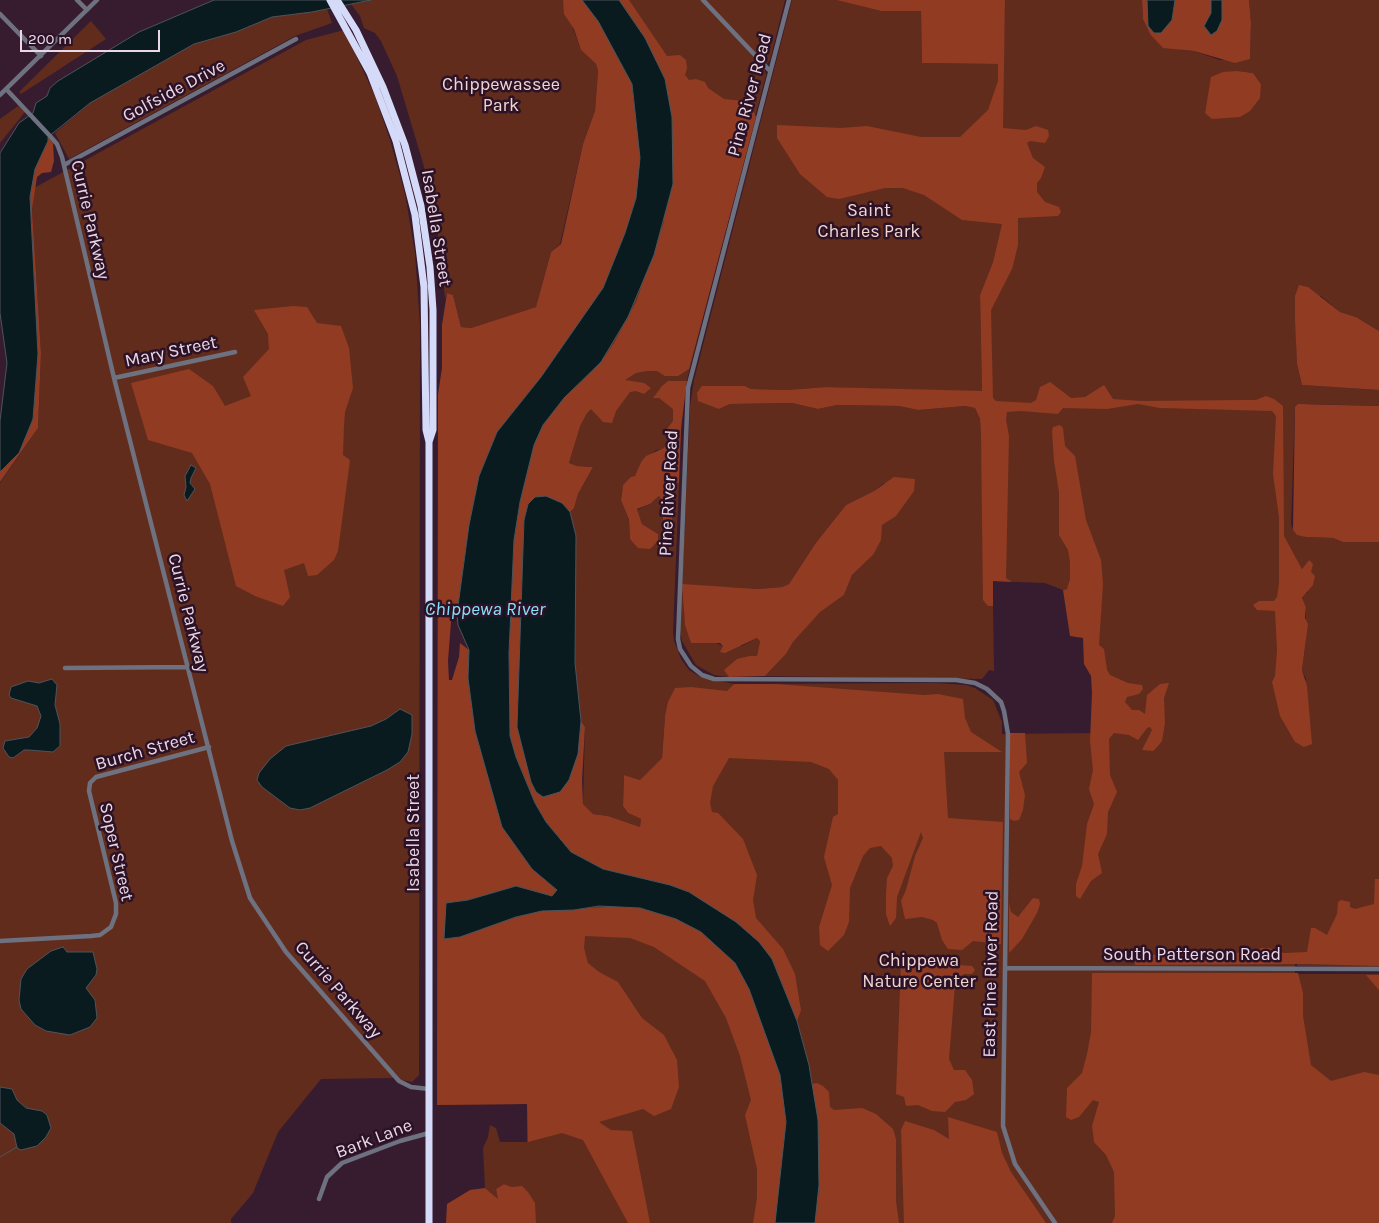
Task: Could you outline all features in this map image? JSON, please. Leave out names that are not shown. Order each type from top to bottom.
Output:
[{"type":"highway","points":[[330,0],[352,31]]},
{"type":"highway","points":[[337,0],[352,31]]},
{"type":"highway","name":"Isabella Street","points":[[352,31],[387,114],[404,166],[415,215],[424,287],[426,430],[429,442],[429,1223]]},
{"type":"street","points":[[77,0],[87,10]]},
{"type":"street","points":[[0,95],[97,0]]},
{"type":"street","points":[[703,0],[770,71]]},
{"type":"street","name":"Pine River Road","points":[[789,0],[688,388],[677,626],[680,649],[697,671],[714,679],[956,680],[986,688],[1000,702],[1004,711]]},
{"type":"street","points":[[0,14],[41,56]]},
{"type":"street","name":"Golfside Drive","points":[[64,165],[296,39]]},
{"type":"street","name":"Currie Parkway","points":[[7,90],[57,144],[64,165],[114,378],[188,667],[242,876],[256,911],[286,952],[399,1081],[411,1087],[429,1089]]},
{"type":"street","name":"Mary Street","points":[[114,378],[235,352]]},
{"type":"street","points":[[65,668],[188,667]]},
{"type":"street","name":"East Pine River Road","points":[[1004,711],[1008,734],[1003,1126],[1015,1164],[1055,1223]]},
{"type":"street","name":"Burch Street","points":[[90,783],[96,777],[209,747]]},
{"type":"street","name":"Soper Street","points":[[0,940],[100,935],[111,927],[116,914],[116,903],[88,791],[90,783]]},
{"type":"street","name":"South Patterson Road","points":[[1005,968],[1379,969]]},
{"type":"street","name":"Bark Lane","points":[[318,1199],[327,1177],[342,1163],[400,1141],[429,1133]]},
{"type":"green space","name":"Chippewassee Park","points":[[371,0],[563,0],[581,50],[596,64],[598,71],[595,111],[583,144],[560,244],[551,252],[536,307],[471,328],[461,327],[453,295],[447,293],[445,299],[441,254],[431,190],[397,76],[381,41],[375,33],[364,28],[360,16],[351,4]]},
{"type":"green space","points":[[563,0],[582,0],[584,2],[598,21],[632,84],[640,158],[636,198],[625,233],[603,288],[541,377],[497,432],[479,476],[469,525],[457,613],[451,622],[448,661],[449,680],[452,680],[459,657],[460,643],[469,650],[468,678],[475,731],[502,827],[532,869],[557,890],[552,896],[516,886],[468,900],[447,903],[444,939],[460,937],[516,917],[542,911],[620,906],[640,908],[676,919],[701,932],[718,945],[735,963],[749,989],[780,1075],[786,1122],[775,1223],[753,1223],[757,1198],[757,1169],[745,1115],[751,1100],[740,1056],[726,1018],[705,981],[654,947],[630,938],[585,936],[584,948],[588,963],[599,972],[618,982],[642,1018],[664,1035],[677,1060],[679,1087],[671,1109],[654,1116],[643,1109],[599,1122],[611,1130],[632,1131],[650,1223],[628,1223],[583,1140],[562,1133],[528,1142],[527,1104],[437,1105],[438,394],[442,368],[442,325],[447,293],[453,295],[461,327],[471,328],[536,307],[551,252],[561,244],[583,144],[595,111],[598,71],[596,64],[581,50],[574,29],[564,14]]},
{"type":"green space","name":"Chippewa Nature Center","points":[[619,0],[785,0],[770,60],[764,67],[766,75],[684,391],[680,447],[656,450],[641,462],[635,477],[623,485],[621,499],[629,521],[630,539],[658,534],[642,524],[637,510],[650,504],[659,496],[663,503],[663,521],[668,529],[672,522],[675,480],[679,483],[673,632],[674,641],[681,659],[689,670],[700,677],[734,684],[936,683],[966,685],[975,688],[993,700],[1002,722],[1002,734],[1099,733],[1085,585],[1063,590],[1045,583],[993,581],[985,302],[1003,234],[1002,227],[993,262],[980,295],[982,392],[826,387],[787,390],[751,389],[745,386],[702,386],[719,409],[730,404],[792,403],[818,409],[837,405],[899,406],[918,410],[965,406],[975,408],[980,419],[988,606],[993,606],[994,671],[989,670],[982,679],[765,676],[786,654],[793,642],[820,611],[844,595],[852,575],[873,555],[882,525],[889,518],[884,483],[874,491],[846,505],[815,544],[789,584],[782,587],[758,589],[726,587],[684,613],[691,643],[714,642],[723,646],[742,646],[757,638],[760,640],[757,656],[749,656],[737,660],[725,670],[729,677],[714,675],[696,665],[682,641],[680,630],[690,406],[694,380],[792,0],[836,0],[881,11],[921,11],[922,63],[1003,64],[1005,0],[1142,0],[1143,19],[1150,34],[1181,50],[1194,51],[1220,60],[1250,59],[1251,23],[1249,0],[1379,0],[1379,331],[1356,317],[1340,312],[1321,296],[1295,296],[1297,364],[1302,385],[1379,390],[1379,406],[1310,404],[1295,407],[1291,524],[1293,530],[1306,537],[1333,538],[1343,542],[1379,542],[1379,967],[1297,966],[1297,953],[1295,953],[1295,974],[1379,974],[1379,1223],[528,1223],[512,1187],[504,1184],[496,1189],[499,1200],[485,1188],[483,1148],[488,1137],[490,1125],[496,1128],[500,1142],[527,1142],[527,1104],[437,1105],[438,940],[681,889],[665,716],[662,758],[640,780],[624,775],[623,806],[628,813],[641,819],[640,827],[608,816],[593,814],[583,804],[585,727],[581,721],[575,663],[576,536],[570,512],[574,508],[578,494],[593,467],[577,466],[569,463],[574,446],[645,38]],"holes":[[[1238,71],[1253,73],[1261,84],[1205,113],[1207,102]],[[1288,544],[1302,569],[1309,560],[1311,572],[1308,592],[1302,598],[1306,607],[1306,640],[1302,670],[1306,679],[1291,735]]]},
{"type":"green space","points":[[619,0],[629,0],[667,56],[680,55],[686,60],[687,68],[685,75],[689,80],[696,79],[705,82],[708,88],[724,99],[744,101],[753,110],[756,117],[689,369],[678,376],[665,376],[657,371],[647,371],[636,373],[625,380],[644,383],[651,388],[644,394],[636,391],[630,392],[616,411],[612,423],[603,422],[591,409],[580,426],[569,463],[577,466],[593,467],[578,494],[574,508],[570,512],[562,503],[524,520],[517,727],[578,754],[581,721],[585,727],[582,781],[583,804],[593,814],[608,816],[640,827],[641,819],[628,813],[623,806],[624,775],[640,780],[662,758],[665,716],[668,702],[675,688],[691,687],[727,691],[734,684],[776,684],[924,695],[938,694],[963,699],[965,718],[971,732],[1002,752],[944,752],[948,818],[1003,822],[1001,944],[973,941],[962,950],[948,949],[942,940],[937,923],[933,920],[922,917],[905,919],[901,901],[906,890],[915,856],[923,838],[921,832],[897,897],[896,918],[890,926],[886,914],[886,894],[887,878],[893,866],[892,858],[881,846],[870,848],[863,856],[850,888],[849,922],[844,935],[828,951],[820,945],[819,927],[832,885],[824,857],[833,817],[838,814],[838,780],[829,769],[811,762],[729,758],[713,786],[710,803],[712,812],[718,813],[743,839],[757,875],[753,900],[756,918],[783,949],[795,974],[801,1010],[797,1021],[772,959],[689,892],[670,885],[603,869],[571,852],[546,822],[535,803],[516,757],[510,736],[509,653],[514,540],[520,502],[534,445],[543,425],[564,398],[601,362],[614,343],[636,302],[664,222],[668,97],[665,79],[645,38]]},
{"type":"green space","points":[[836,0],[1005,0],[1003,128],[1026,130],[1036,126],[1048,130],[1049,136],[1045,143],[1030,141],[1027,143],[1033,158],[1045,167],[1037,183],[1037,192],[1045,202],[1059,207],[1061,212],[1058,216],[1018,218],[1018,245],[1012,269],[991,310],[993,398],[996,401],[1031,403],[1036,400],[1040,387],[1050,382],[1071,398],[1085,397],[1104,385],[1113,399],[1141,401],[1256,400],[1266,396],[1283,406],[1284,536],[1302,569],[1309,560],[1313,564],[1311,572],[1315,576],[1313,585],[1302,598],[1306,607],[1305,618],[1308,624],[1302,670],[1307,686],[1312,744],[1304,747],[1295,742],[1280,716],[1272,682],[1275,676],[1277,650],[1275,611],[1257,610],[1253,605],[1259,601],[1274,601],[1277,597],[1279,583],[1279,517],[1273,474],[1276,416],[1272,411],[1160,408],[1138,404],[1107,409],[1063,408],[1058,414],[1021,411],[1007,412],[1006,420],[1009,436],[1006,578],[1012,582],[993,581],[993,606],[988,606],[983,600],[981,436],[980,419],[975,408],[965,406],[918,410],[899,406],[837,405],[818,409],[792,403],[730,404],[719,409],[698,401],[697,393],[702,386],[745,386],[751,389],[787,390],[826,387],[982,391],[980,295],[993,262],[1002,224],[962,220],[924,195],[903,188],[885,188],[839,199],[827,197],[800,174],[777,138],[777,125],[841,128],[867,126],[921,137],[960,137],[988,110],[998,81],[998,64],[922,63],[921,11],[881,11]]},
{"type":"green space","points":[[1142,0],[1249,0],[1251,23],[1250,59],[1235,63],[1194,51],[1163,48],[1150,34],[1143,19]]},
{"type":"green space","points":[[327,9],[332,23],[295,36],[69,159],[55,133],[90,103],[194,44],[236,32],[272,17]]},
{"type":"green space","points":[[91,21],[106,39],[21,94],[19,92]]},
{"type":"green space","points":[[344,30],[375,96],[390,140],[405,194],[415,253],[420,326],[419,1075],[412,1082],[393,1078],[321,1079],[278,1132],[253,1193],[231,1219],[231,1223],[0,1223],[0,483],[38,428],[41,353],[32,209],[34,188],[306,40]]},
{"type":"green space","points":[[1223,72],[1253,73],[1261,84],[1260,98],[1250,111],[1240,117],[1212,119],[1205,113],[1211,77]]},
{"type":"green space","points":[[18,106],[25,112],[0,143],[0,119]]},
{"type":"green space","points":[[48,137],[53,143],[54,161],[51,172],[42,173],[37,177],[32,209],[41,353],[38,428],[0,482],[0,472],[19,453],[33,419],[38,354],[30,197],[35,169],[48,141]]},
{"type":"green space","points":[[1299,285],[1308,287],[1340,312],[1356,317],[1379,331],[1379,390],[1302,385],[1297,364],[1295,320],[1295,296]]},
{"type":"green space","points":[[293,306],[307,307],[317,323],[341,326],[349,348],[353,388],[345,412],[343,455],[350,460],[338,551],[334,560],[317,575],[308,576],[304,563],[284,570],[290,597],[283,606],[255,596],[236,586],[210,484],[192,453],[148,440],[131,383],[189,369],[213,386],[225,406],[251,396],[243,377],[269,349],[268,334],[254,310]]},
{"type":"green space","points":[[668,381],[687,381],[681,428],[679,483],[675,481],[672,523],[668,530],[663,521],[663,503],[659,496],[650,504],[637,509],[642,524],[658,534],[658,541],[650,549],[638,548],[630,539],[629,520],[621,500],[623,485],[631,477],[635,476],[646,456],[664,448],[668,440],[667,429],[673,421],[673,409],[659,398],[653,398]]},
{"type":"green space","points":[[1298,404],[1379,406],[1379,542],[1343,542],[1333,538],[1306,537],[1297,535],[1293,530],[1295,407]]},
{"type":"green space","points":[[1060,425],[1063,428],[1065,446],[1075,456],[1086,520],[1101,560],[1103,584],[1099,645],[1104,649],[1107,670],[1110,675],[1128,683],[1142,685],[1143,689],[1139,694],[1127,697],[1125,702],[1132,710],[1139,710],[1145,714],[1147,695],[1160,684],[1169,683],[1164,698],[1165,723],[1162,741],[1153,751],[1142,750],[1152,730],[1150,727],[1147,728],[1138,740],[1129,735],[1114,733],[1109,739],[1110,775],[1117,792],[1108,812],[1107,834],[1098,854],[1102,873],[1091,881],[1080,899],[1076,896],[1076,884],[1082,866],[1087,824],[1094,804],[1089,789],[1093,770],[1090,741],[1092,693],[1091,676],[1084,664],[1083,638],[1070,636],[1063,590],[1067,589],[1070,579],[1070,562],[1068,550],[1059,535],[1059,492],[1052,431],[1053,427]]},
{"type":"green space","points":[[894,477],[915,479],[914,491],[896,516],[882,525],[881,540],[873,555],[852,575],[844,595],[820,612],[793,642],[786,654],[765,676],[729,677],[724,670],[737,659],[757,656],[760,641],[757,638],[725,653],[720,652],[723,646],[720,643],[691,643],[685,625],[682,584],[758,589],[782,587],[789,584],[815,544],[846,505],[874,491]]},
{"type":"green space","points":[[1010,733],[1025,733],[1027,763],[1019,772],[1025,795],[1023,810],[1019,820],[1014,821],[1010,819]]},
{"type":"green space","points":[[1375,879],[1379,879],[1379,966],[1307,964],[1135,965],[1134,957],[1143,955],[1201,953],[1208,950],[1226,953],[1257,952],[1261,948],[1269,948],[1284,953],[1307,952],[1311,928],[1315,928],[1327,935],[1337,914],[1338,902],[1341,900],[1350,902],[1350,907],[1355,909],[1374,904]]},
{"type":"green space","points":[[1033,898],[1039,899],[1040,904],[1037,913],[1022,939],[1009,953],[1009,903],[1011,912],[1018,917]]},
{"type":"green space","points":[[907,955],[916,956],[933,963],[972,966],[975,970],[972,974],[964,974],[959,977],[955,985],[949,1059],[954,1070],[965,1070],[972,1080],[974,1094],[966,1100],[955,1102],[945,1112],[932,1111],[918,1105],[906,1106],[904,1097],[896,1094],[901,963]]},
{"type":"green space","points":[[1092,973],[1298,973],[1303,993],[1303,1016],[1311,1065],[1331,1081],[1364,1072],[1379,1075],[1379,1223],[1112,1223],[1115,1216],[1114,1172],[1106,1155],[1094,1142],[1092,1126],[1099,1102],[1093,1100],[1079,1117],[1071,1120],[1066,1117],[1067,1088],[1082,1073],[1091,1032]]},
{"type":"green space","points":[[1366,975],[1379,975],[1379,990]]},
{"type":"green space","points":[[817,1083],[829,1092],[830,1107],[834,1110],[862,1108],[876,1114],[893,1129],[896,1139],[896,1201],[899,1223],[815,1223],[819,1185],[812,1084]]},
{"type":"green space","points":[[948,1117],[997,1132],[1002,1153],[1011,1172],[1046,1223],[904,1223],[901,1130],[905,1121],[934,1130],[949,1139]]},
{"type":"green space","points":[[504,1184],[512,1187],[522,1186],[528,1192],[535,1203],[536,1223],[446,1223],[447,1204],[470,1190],[485,1188],[498,1199],[496,1189]]},
{"type":"water","points":[[214,0],[371,0],[312,12],[272,17],[236,32],[194,44],[90,103],[48,137],[48,141],[35,169],[30,197],[38,354],[33,419],[19,453],[0,472],[0,421],[7,363],[0,313],[0,153],[19,123],[33,113],[36,103],[47,96],[50,88],[58,81],[139,32]]},
{"type":"water","name":"Chippewa River","points":[[582,0],[619,0],[645,38],[665,79],[672,117],[673,184],[654,255],[628,317],[601,362],[564,398],[543,425],[534,445],[520,502],[514,540],[509,653],[510,736],[516,757],[535,803],[546,822],[571,852],[603,869],[670,885],[689,892],[736,922],[759,942],[772,959],[797,1021],[809,1065],[818,1120],[819,1185],[815,1223],[775,1223],[786,1122],[780,1075],[749,989],[735,963],[701,932],[676,919],[640,908],[599,906],[574,910],[542,911],[516,917],[460,937],[444,939],[446,903],[468,900],[516,886],[552,896],[557,890],[532,869],[502,827],[475,731],[468,678],[469,650],[458,625],[457,613],[469,525],[479,476],[497,432],[541,377],[603,288],[625,233],[636,198],[640,158],[632,84],[598,21]]},
{"type":"water","points":[[1147,0],[1175,0],[1172,20],[1161,33],[1154,33],[1148,26]]},
{"type":"water","points":[[1211,0],[1222,0],[1222,20],[1217,31],[1211,35],[1204,26],[1211,13]]},
{"type":"water","points":[[191,465],[196,468],[190,483],[195,489],[187,501],[184,495],[186,487],[185,476]]},
{"type":"water","points":[[546,496],[562,503],[570,512],[576,536],[575,663],[581,721],[578,754],[569,780],[560,792],[543,797],[536,792],[531,782],[517,727],[524,520],[528,504],[535,497]]},
{"type":"water","points":[[52,679],[57,685],[55,705],[60,724],[60,746],[53,752],[24,750],[13,758],[9,757],[3,748],[5,741],[29,737],[37,728],[41,716],[37,706],[11,698],[9,695],[11,687],[28,681],[39,683]]},
{"type":"water","points":[[400,709],[412,715],[412,734],[408,752],[400,762],[387,770],[310,808],[300,810],[290,808],[262,787],[257,780],[259,773],[270,759],[286,746],[371,726],[386,719]]},
{"type":"water","points":[[63,947],[67,952],[93,952],[97,969],[96,975],[86,988],[95,1000],[97,1018],[90,1027],[70,1035],[46,1031],[35,1025],[21,1009],[19,1000],[21,979],[27,969],[51,951]]},
{"type":"water","points":[[0,1087],[12,1089],[17,1100],[26,1108],[42,1111],[47,1115],[51,1128],[46,1137],[37,1146],[21,1150],[17,1148],[14,1134],[0,1123]]},
{"type":"waterway","points":[[0,1157],[17,1147]]},
{"type":"park label","name":"Saint Charles Park","points":[[869,221]]}]
